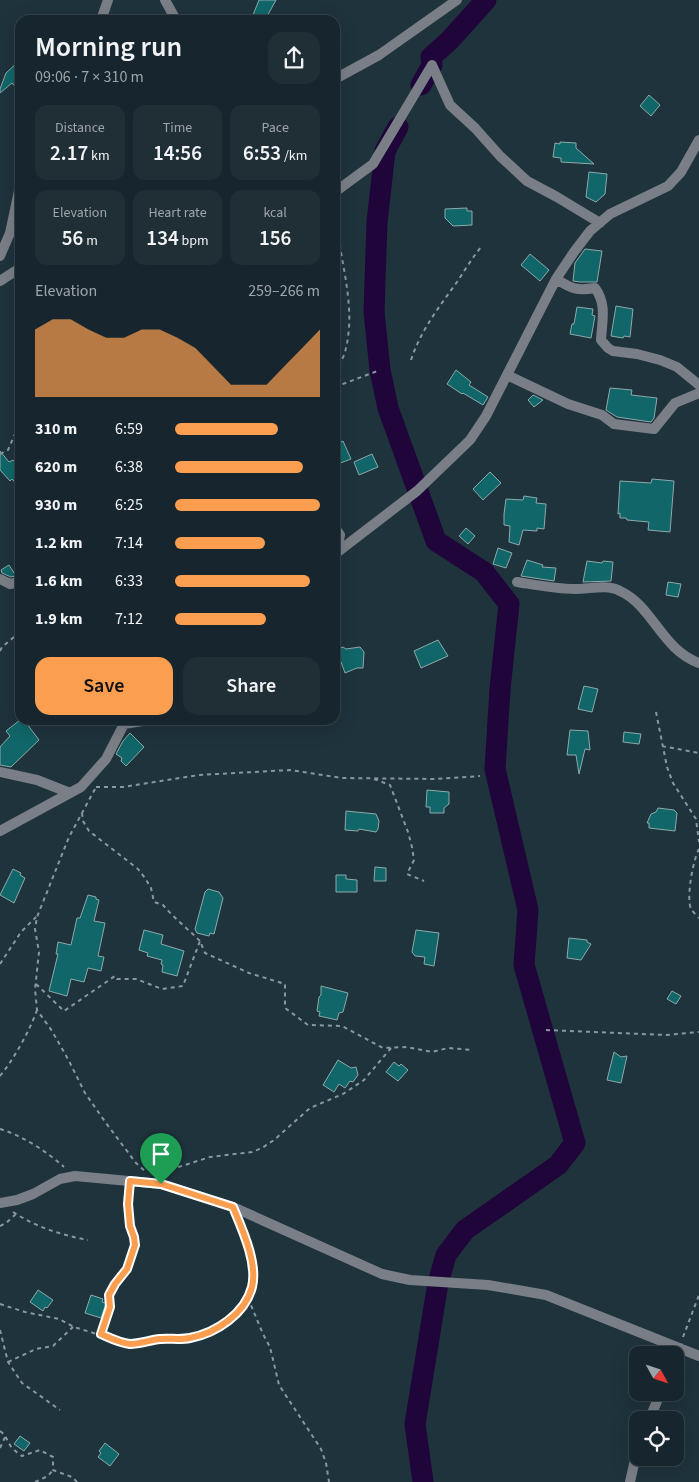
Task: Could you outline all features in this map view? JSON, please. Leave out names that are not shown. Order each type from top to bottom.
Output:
[{"type":"street","points":[[103,15],[108,0]]},
{"type":"street","points":[[165,0],[173,15]]},
{"type":"street","points":[[340,76],[379,55],[457,0]]},
{"type":"street","points":[[340,188],[373,164],[432,65],[450,105],[526,181],[564,200],[600,223]]},
{"type":"street","points":[[340,550],[417,491],[470,440],[486,416],[556,279],[590,230],[610,214],[668,186],[681,172],[695,144],[699,140]]},
{"type":"street","points":[[0,256],[10,232],[15,209]]},
{"type":"street","points":[[0,226],[10,232]]},
{"type":"street","points":[[0,281],[15,271]]},
{"type":"street","points":[[556,279],[573,289],[585,290],[595,288],[601,296],[604,313],[601,340],[613,352],[637,354],[660,360],[677,367],[699,385]]},
{"type":"street","points":[[507,375],[568,404],[602,416],[614,424],[654,429],[676,403],[699,393]]},
{"type":"street","points":[[0,579],[10,584],[15,583]]},
{"type":"street","points":[[518,582],[574,589],[612,588],[621,591],[632,598],[647,614],[676,650],[699,663]]},
{"type":"street","points":[[0,831],[81,787],[106,759],[123,725]]},
{"type":"street","points":[[0,772],[36,780],[70,793]]},
{"type":"street","points":[[1,1203],[17,1200],[33,1194],[60,1179],[75,1176],[161,1184],[233,1207],[382,1274],[410,1280],[488,1285],[546,1295],[675,1346]]},
{"type":"street","points":[[684,1350],[699,1356]]},
{"type":"street","points":[[630,1482],[634,1466]]},
{"type":"path","points":[[340,246],[347,283],[350,315],[349,335],[345,354],[340,363]]},
{"type":"path","points":[[412,360],[418,342],[428,323],[469,261],[482,246]]},
{"type":"path","points":[[340,385],[380,370]]},
{"type":"path","points":[[0,454],[8,450],[15,434]]},
{"type":"path","points":[[0,651],[15,636]]},
{"type":"path","points":[[656,712],[662,746],[673,783],[696,820],[699,842]]},
{"type":"path","points":[[662,746],[699,753]]},
{"type":"path","points":[[81,787],[123,787],[198,775],[290,770],[342,778],[435,779],[480,776]]},
{"type":"path","points":[[372,778],[390,785],[412,847],[414,860],[407,874],[424,881]]},
{"type":"path","points":[[0,1076],[32,1025],[37,1010],[36,984],[39,952],[35,928],[37,917],[66,844],[96,787]]},
{"type":"path","points":[[82,813],[83,821],[89,831],[138,869],[146,878],[151,888],[154,902],[163,905],[168,912],[200,940],[206,953],[249,974],[285,984],[285,1008],[308,1025],[342,1026],[383,1048],[406,1047],[432,1052],[448,1048],[473,1050]]},
{"type":"path","points":[[699,849],[695,856],[692,870],[690,897],[691,908],[699,918]]},
{"type":"path","points":[[0,964],[21,932],[37,917]]},
{"type":"path","points":[[36,984],[64,1011],[115,976],[117,979],[136,979],[162,990],[183,986],[200,940]]},
{"type":"path","points":[[37,1010],[52,1031],[85,1093],[136,1163],[146,1172]]},
{"type":"path","points":[[546,1030],[666,1035],[699,1032]]},
{"type":"path","points":[[159,1174],[210,1157],[252,1152],[262,1148],[274,1140],[310,1108],[343,1094],[364,1080],[390,1048]]},
{"type":"path","points":[[0,1129],[12,1133],[39,1148],[75,1176]]},
{"type":"path","points":[[101,1334],[110,1307],[109,1295],[127,1269],[135,1245],[130,1226],[128,1204],[130,1181]]},
{"type":"path","points":[[1,1203],[16,1214],[47,1230],[88,1240]]},
{"type":"path","points":[[0,1304],[25,1312],[59,1319],[74,1327],[129,1344],[160,1339],[189,1339],[217,1328],[228,1322],[248,1298],[252,1286],[252,1266],[248,1246],[233,1207]]},
{"type":"path","points":[[0,1226],[16,1214]]},
{"type":"path","points":[[681,1346],[688,1320],[699,1295]]},
{"type":"path","points":[[248,1298],[270,1347],[279,1385],[321,1448],[329,1482]]},
{"type":"path","points":[[8,1362],[36,1349],[52,1346],[74,1327]]},
{"type":"path","points":[[0,1330],[8,1362],[22,1383],[60,1410]]},
{"type":"path","points":[[0,1431],[6,1435],[11,1447],[22,1456],[40,1450],[53,1457],[54,1470],[48,1476],[35,1482]]},
{"type":"path","points":[[0,1448],[6,1435]]},
{"type":"path","points":[[54,1470],[72,1477],[78,1482]]},
{"type":"building","points":[[259,0],[276,0],[268,15],[253,15]]},
{"type":"building","points":[[15,65],[15,86],[12,83],[0,93],[0,89],[6,73]]},
{"type":"building","points":[[649,95],[660,105],[651,116],[640,106]]},
{"type":"building","points":[[560,142],[576,143],[576,148],[594,164],[561,162],[561,158],[553,157],[555,143],[560,144]]},
{"type":"building","points":[[589,172],[607,174],[605,194],[596,202],[586,197]]},
{"type":"building","points":[[467,208],[467,211],[472,211],[472,225],[453,226],[445,218],[445,209]]},
{"type":"building","points":[[585,249],[602,251],[597,282],[573,281],[575,263]]},
{"type":"building","points":[[530,254],[549,270],[540,281],[521,265]]},
{"type":"building","points":[[616,306],[633,309],[630,337],[611,336]]},
{"type":"building","points":[[577,307],[593,309],[592,315],[595,316],[591,338],[570,334]]},
{"type":"building","points":[[456,370],[471,382],[469,385],[488,397],[483,405],[447,384]]},
{"type":"building","points":[[610,388],[632,390],[631,395],[657,398],[654,418],[651,422],[617,417],[606,410]]},
{"type":"building","points":[[533,395],[543,400],[534,407],[528,400]]},
{"type":"building","points":[[343,441],[351,459],[340,463],[340,442]]},
{"type":"building","points":[[0,451],[9,462],[13,460],[15,462],[15,482],[12,479],[10,481],[0,470]]},
{"type":"building","points":[[372,454],[378,467],[359,475],[354,462]]},
{"type":"building","points":[[490,472],[501,483],[483,500],[473,489]]},
{"type":"building","points":[[652,479],[674,481],[670,532],[648,530],[649,522],[627,520],[626,518],[620,518],[620,513],[618,514],[620,481],[651,483]]},
{"type":"building","points":[[524,496],[537,498],[536,503],[546,504],[544,529],[537,528],[537,531],[523,530],[519,545],[509,542],[510,526],[504,525],[504,514],[506,499],[523,500]]},
{"type":"building","points":[[466,528],[475,536],[468,544],[459,536]]},
{"type":"building","points":[[498,548],[512,553],[506,568],[493,564]]},
{"type":"building","points":[[527,560],[543,565],[542,567],[556,568],[554,581],[521,576]]},
{"type":"building","points":[[587,561],[613,562],[611,581],[583,582]]},
{"type":"building","points":[[9,565],[15,576],[11,577],[2,573],[1,570]]},
{"type":"building","points":[[668,582],[681,584],[678,597],[666,595]]},
{"type":"building","points":[[438,640],[448,656],[421,668],[414,651]]},
{"type":"building","points":[[360,647],[364,652],[363,668],[357,668],[345,673],[340,662],[340,648]]},
{"type":"building","points":[[584,686],[598,689],[592,712],[578,709]]},
{"type":"building","points":[[15,724],[28,725],[39,740],[11,767],[0,765],[0,747],[10,736],[6,731]]},
{"type":"building","points":[[570,730],[588,731],[590,750],[585,749],[579,774],[576,755],[567,755]]},
{"type":"building","points":[[624,732],[641,734],[639,744],[623,742]]},
{"type":"building","points":[[130,733],[144,747],[126,766],[121,761],[122,758],[116,754]]},
{"type":"building","points":[[427,790],[449,792],[449,804],[444,808],[444,813],[430,813],[430,807],[426,807]]},
{"type":"building","points":[[658,808],[674,810],[677,813],[675,831],[649,828],[649,823],[647,823],[651,814],[656,812]]},
{"type":"building","points":[[346,811],[376,814],[379,821],[378,829],[376,832],[359,829],[358,831],[345,830]]},
{"type":"building","points":[[375,867],[386,868],[386,881],[374,881]]},
{"type":"building","points":[[13,869],[21,873],[20,875],[25,878],[14,903],[0,895]]},
{"type":"building","points":[[336,875],[346,875],[346,879],[357,880],[357,892],[336,892]]},
{"type":"building","points":[[208,889],[219,892],[223,898],[214,934],[210,933],[209,936],[197,933],[195,929],[205,892]]},
{"type":"building","points":[[88,895],[99,900],[94,921],[105,923],[98,956],[104,957],[101,971],[88,968],[84,982],[71,979],[67,996],[49,991],[58,954],[56,954],[58,942],[71,945],[77,918],[80,918]]},
{"type":"building","points":[[144,930],[163,935],[161,944],[184,951],[177,976],[162,972],[162,960],[147,956],[148,953],[139,950]]},
{"type":"building","points":[[416,930],[439,933],[434,966],[424,964],[425,957],[415,956],[412,952]]},
{"type":"building","points":[[569,938],[587,940],[591,944],[581,960],[567,958]]},
{"type":"building","points":[[321,986],[348,993],[343,1012],[339,1013],[337,1020],[319,1016],[320,1012],[317,1011]]},
{"type":"building","points":[[672,991],[681,996],[676,1004],[667,999]]},
{"type":"building","points":[[614,1052],[621,1057],[627,1056],[621,1083],[607,1080]]},
{"type":"building","points":[[338,1060],[351,1068],[356,1067],[358,1075],[345,1088],[339,1084],[334,1092],[323,1085]]},
{"type":"building","points":[[394,1062],[399,1066],[401,1064],[408,1070],[398,1081],[386,1072]]},
{"type":"building","points":[[38,1290],[53,1300],[43,1311],[30,1302]]},
{"type":"building","points":[[91,1295],[103,1299],[102,1302],[106,1303],[101,1318],[85,1313]]},
{"type":"building","points":[[20,1436],[30,1443],[24,1451],[14,1444]]},
{"type":"building","points":[[105,1443],[119,1454],[110,1466],[98,1457],[101,1453],[99,1451]]},
{"type":"waterway","points":[[421,85],[432,65],[431,57],[449,41],[486,0]]},
{"type":"waterway","points":[[398,127],[385,151],[377,222],[374,312],[380,370],[388,408],[436,541],[484,572],[509,604],[500,689],[495,769],[528,910],[524,965],[575,1143],[558,1165],[465,1230],[446,1255],[438,1283],[415,1424],[423,1482]]},
{"type":"route","points":[[130,1181],[161,1184],[233,1207],[248,1246],[252,1266],[252,1286],[248,1298],[235,1315],[228,1322],[217,1328],[189,1339],[171,1338],[129,1344],[101,1334],[110,1307],[109,1295],[127,1269],[135,1245],[130,1226],[128,1204],[130,1181]]}]
